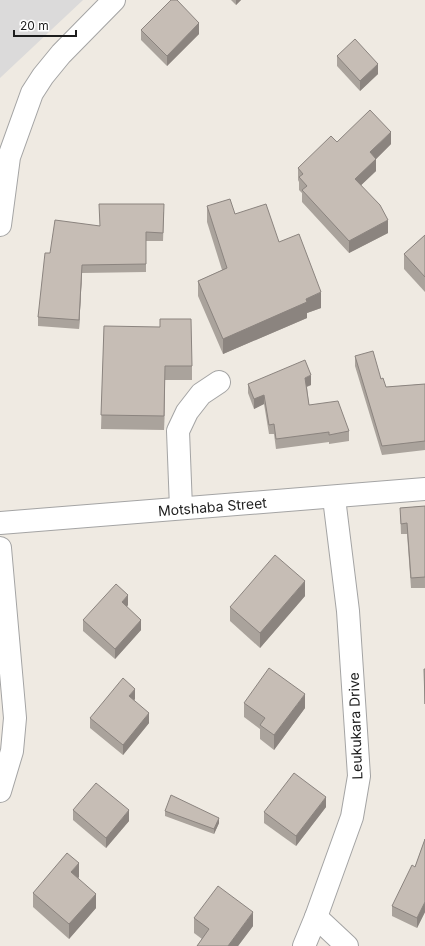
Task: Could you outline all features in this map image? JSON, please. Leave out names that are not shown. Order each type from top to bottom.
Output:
[{"type":"street","points":[[0,225],[5,157],[32,93],[61,54],[114,0]]},
{"type":"street","points":[[181,508],[178,431],[187,412],[201,394],[220,382]]},
{"type":"street","name":"Motshaba Street","points":[[0,523],[181,508],[334,498],[425,489]]},
{"type":"street","name":"Leukukara Drive","points":[[304,946],[352,817],[359,776],[348,611],[334,498]]},
{"type":"street","points":[[0,548],[15,718],[12,750],[0,791]]},
{"type":"street","points":[[316,917],[347,946]]},
{"type":"shaded area","points":[[0,0],[83,0],[0,78]]},
{"type":"building","points":[[171,0],[177,0],[199,23],[167,56],[141,30]]},
{"type":"building","points":[[355,39],[378,64],[360,81],[337,56]]},
{"type":"building","points":[[370,110],[391,132],[370,152],[376,159],[355,179],[380,205],[388,220],[349,241],[302,190],[307,186],[299,177],[303,174],[298,168],[331,136],[337,142]]},
{"type":"building","points":[[230,199],[235,214],[266,204],[279,242],[299,234],[321,292],[306,299],[307,302],[223,339],[198,281],[227,268],[207,206]]},
{"type":"building","points":[[99,204],[164,204],[163,233],[146,232],[146,264],[82,265],[79,320],[38,317],[45,253],[50,253],[55,220],[100,226]]},
{"type":"building","points":[[425,235],[425,277],[404,254]]},
{"type":"building","points":[[160,319],[191,319],[192,366],[165,366],[164,416],[101,415],[104,326],[160,327]]},
{"type":"building","points":[[373,351],[381,379],[383,378],[386,387],[425,384],[425,441],[382,446],[355,356]]},
{"type":"building","points":[[305,360],[311,375],[305,378],[309,405],[338,401],[349,431],[329,435],[329,432],[276,439],[274,424],[269,425],[264,395],[254,399],[248,384]]},
{"type":"building","points":[[425,506],[425,577],[411,578],[407,523],[401,524],[400,508]]},
{"type":"building","points":[[275,555],[305,581],[260,633],[230,607]]},
{"type":"building","points":[[116,584],[128,595],[122,602],[141,620],[115,649],[83,620]]},
{"type":"building","points":[[269,668],[305,694],[274,735],[260,725],[265,718],[244,703]]},
{"type":"building","points":[[424,669],[425,669],[425,704]]},
{"type":"building","points":[[123,678],[135,689],[129,696],[149,713],[123,745],[90,718]]},
{"type":"building","points":[[294,773],[326,797],[296,836],[264,812]]},
{"type":"building","points":[[96,783],[129,810],[106,838],[73,810]]},
{"type":"building","points":[[171,795],[219,818],[214,829],[165,811]]},
{"type":"building","points":[[425,839],[425,902],[417,918],[392,906],[412,865],[415,867]]},
{"type":"building","points":[[67,853],[79,863],[71,872],[96,894],[69,924],[33,893]]},
{"type":"building","points":[[218,886],[253,912],[228,946],[197,946],[209,929],[194,918]]}]
